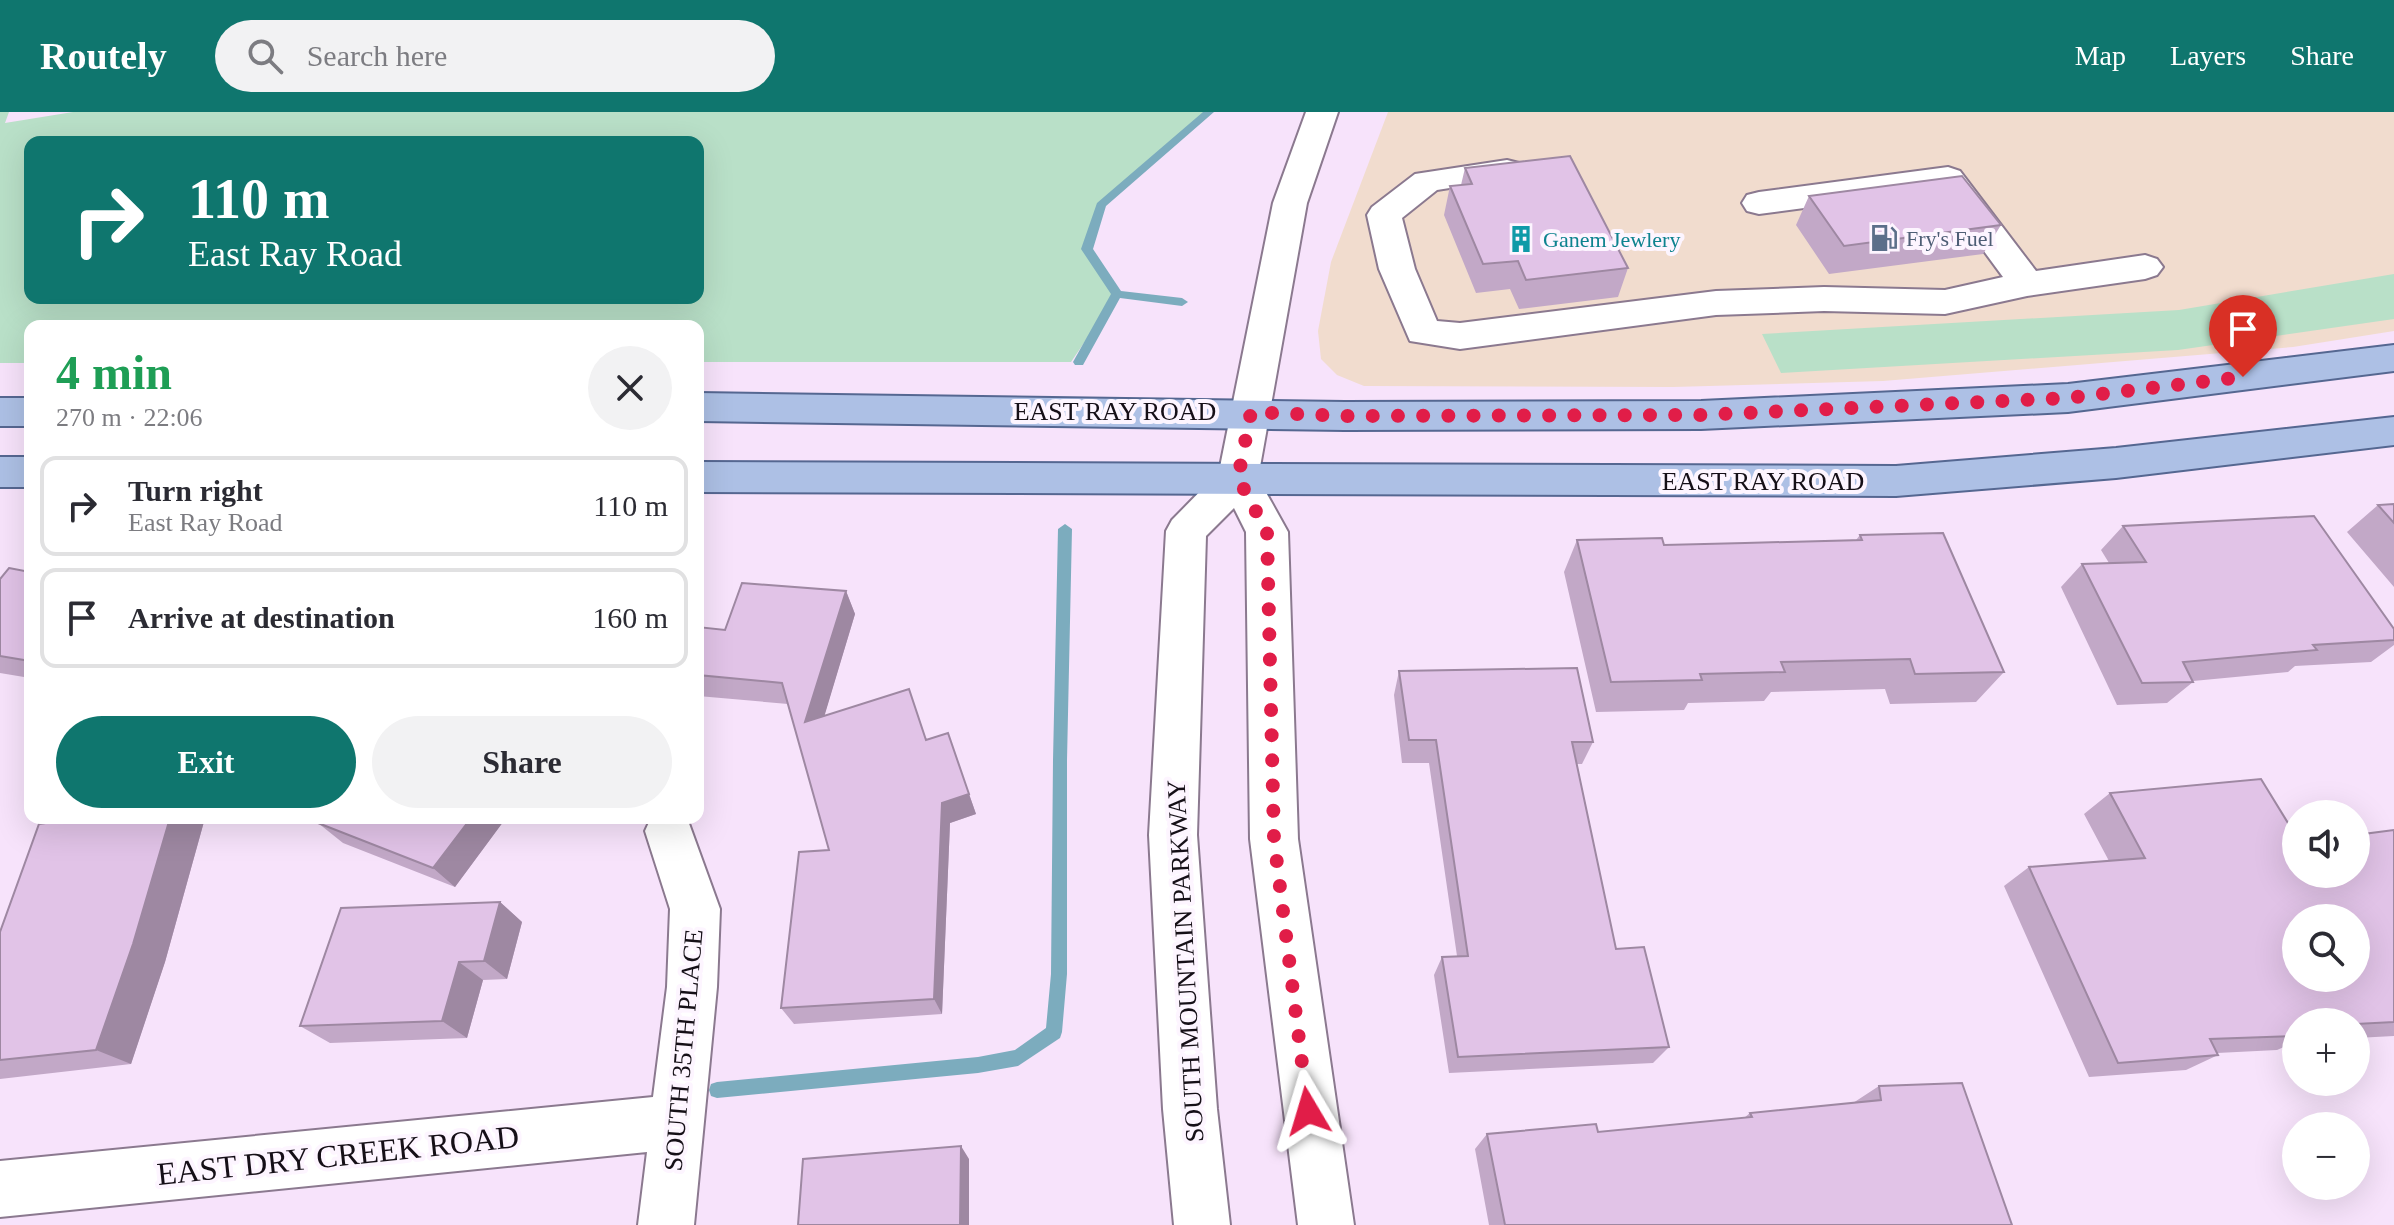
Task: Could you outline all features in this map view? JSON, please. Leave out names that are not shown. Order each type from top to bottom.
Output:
[{"type":"main road","name":"EAST RAY ROAD","points":[[704,477],[1244,447],[1345,416],[1701,415],[2068,398],[2394,358]]},
{"type":"main road","name":"EAST RAY ROAD","points":[[704,407],[1244,447],[1896,481],[2116,463],[2394,431]]},
{"type":"main road","points":[[0,412],[24,412]]},
{"type":"main road","points":[[0,472],[24,472]]},
{"type":"street","points":[[1322,112],[1290,203],[1244,447],[1267,532],[1274,839],[1326,1225]]},
{"type":"street","points":[[1507,170],[1427,181],[1384,215],[1397,269],[1423,332],[1460,336],[1716,303],[1824,299],[1945,302],[2027,284],[2145,267]]},
{"type":"street","points":[[1759,203],[1948,178],[2027,284]]},
{"type":"street","name":"SOUTH MOUNTAIN PARKWAY","points":[[1202,1225],[1190,1109],[1173,835],[1180,632],[1186,531],[1244,447]]},
{"type":"street","name":"SOUTH 35TH PLACE","points":[[666,1225],[692,987],[695,909],[669,831]]},
{"type":"street","name":"EAST DRY CREEK ROAD","points":[[0,1189],[677,1122]]},
{"type":"shaded area","points":[[1388,112],[2394,112],[2394,331],[2293,347],[1883,381],[1673,387],[1364,386],[1337,375],[1321,359],[1318,331],[1331,262]]},
{"type":"green space","points":[[0,112],[9,112],[5,123],[73,112],[1209,112],[1102,205],[1087,249],[1117,294],[1071,362],[704,362],[704,320],[24,320],[24,363],[0,363]]},
{"type":"green space","points":[[2394,274],[2394,319],[2178,350],[1781,373],[1762,334],[2179,310]]},
{"type":"building","points":[[1570,156],[1628,268],[1526,280],[1518,261],[1483,264],[1450,186],[1472,184],[1465,168]]},
{"type":"building","points":[[1962,176],[2001,225],[1844,246],[1809,196]]},
{"type":"building","points":[[2394,504],[2394,523],[2378,505]]},
{"type":"building","points":[[2314,516],[2394,629],[2394,640],[2313,645],[2317,650],[2183,662],[2193,682],[2142,683],[2082,564],[2146,562],[2123,526]]},
{"type":"building","points":[[1943,533],[2004,672],[1915,674],[1910,659],[1781,662],[1785,672],[1700,674],[1702,680],[1611,682],[1577,540],[1662,538],[1664,545],[1862,540],[1860,535]]},
{"type":"building","points":[[9,568],[24,571],[24,660],[0,656],[0,579]]},
{"type":"building","points":[[742,583],[846,591],[805,722],[909,689],[926,740],[948,733],[969,794],[942,803],[934,999],[781,1008],[799,852],[829,850],[782,683],[704,676],[704,628],[725,630]]},
{"type":"building","points":[[1577,668],[1593,742],[1572,742],[1616,949],[1644,947],[1669,1047],[1458,1057],[1442,957],[1468,956],[1436,740],[1409,740],[1399,671]]},
{"type":"building","points":[[2261,779],[2282,813],[2282,888],[2370,888],[2370,833],[2394,830],[2394,1022],[2370,1023],[2370,1008],[2282,1008],[2282,1036],[2210,1039],[2218,1055],[2118,1063],[2029,867],[2145,858],[2110,793]]},
{"type":"building","points":[[39,824],[168,824],[133,944],[96,1050],[0,1060],[0,932]]},
{"type":"building","points":[[321,824],[466,824],[433,868]]},
{"type":"building","points":[[500,902],[484,961],[459,962],[442,1021],[300,1026],[341,908]]},
{"type":"building","points":[[1962,1083],[2012,1225],[1505,1225],[1487,1134],[1596,1124],[1598,1132],[1752,1117],[1750,1113],[1881,1100],[1879,1086]]},
{"type":"building","points":[[961,1146],[960,1225],[798,1225],[803,1159]]},
{"type":"waterway","points":[[1117,294],[1087,249],[1101,205],[1209,112]]},
{"type":"waterway","points":[[1079,362],[1117,294]]},
{"type":"waterway","points":[[1117,294],[1182,302]]},
{"type":"waterway","points":[[717,1090],[978,1065],[1018,1058],[1054,1032],[1059,974],[1065,529]]},
{"type":"place","name":"Fry's Fuel","points":[[1884,238]]},
{"type":"place","name":"Ganem Jewlery","points":[[1521,239]]},
{"type":"route","points":[[1308,1111],[1274,839],[1266,607],[1267,532],[1238,478],[1251,412],[1345,416],[1701,415],[2068,398],[2243,377]]}]
